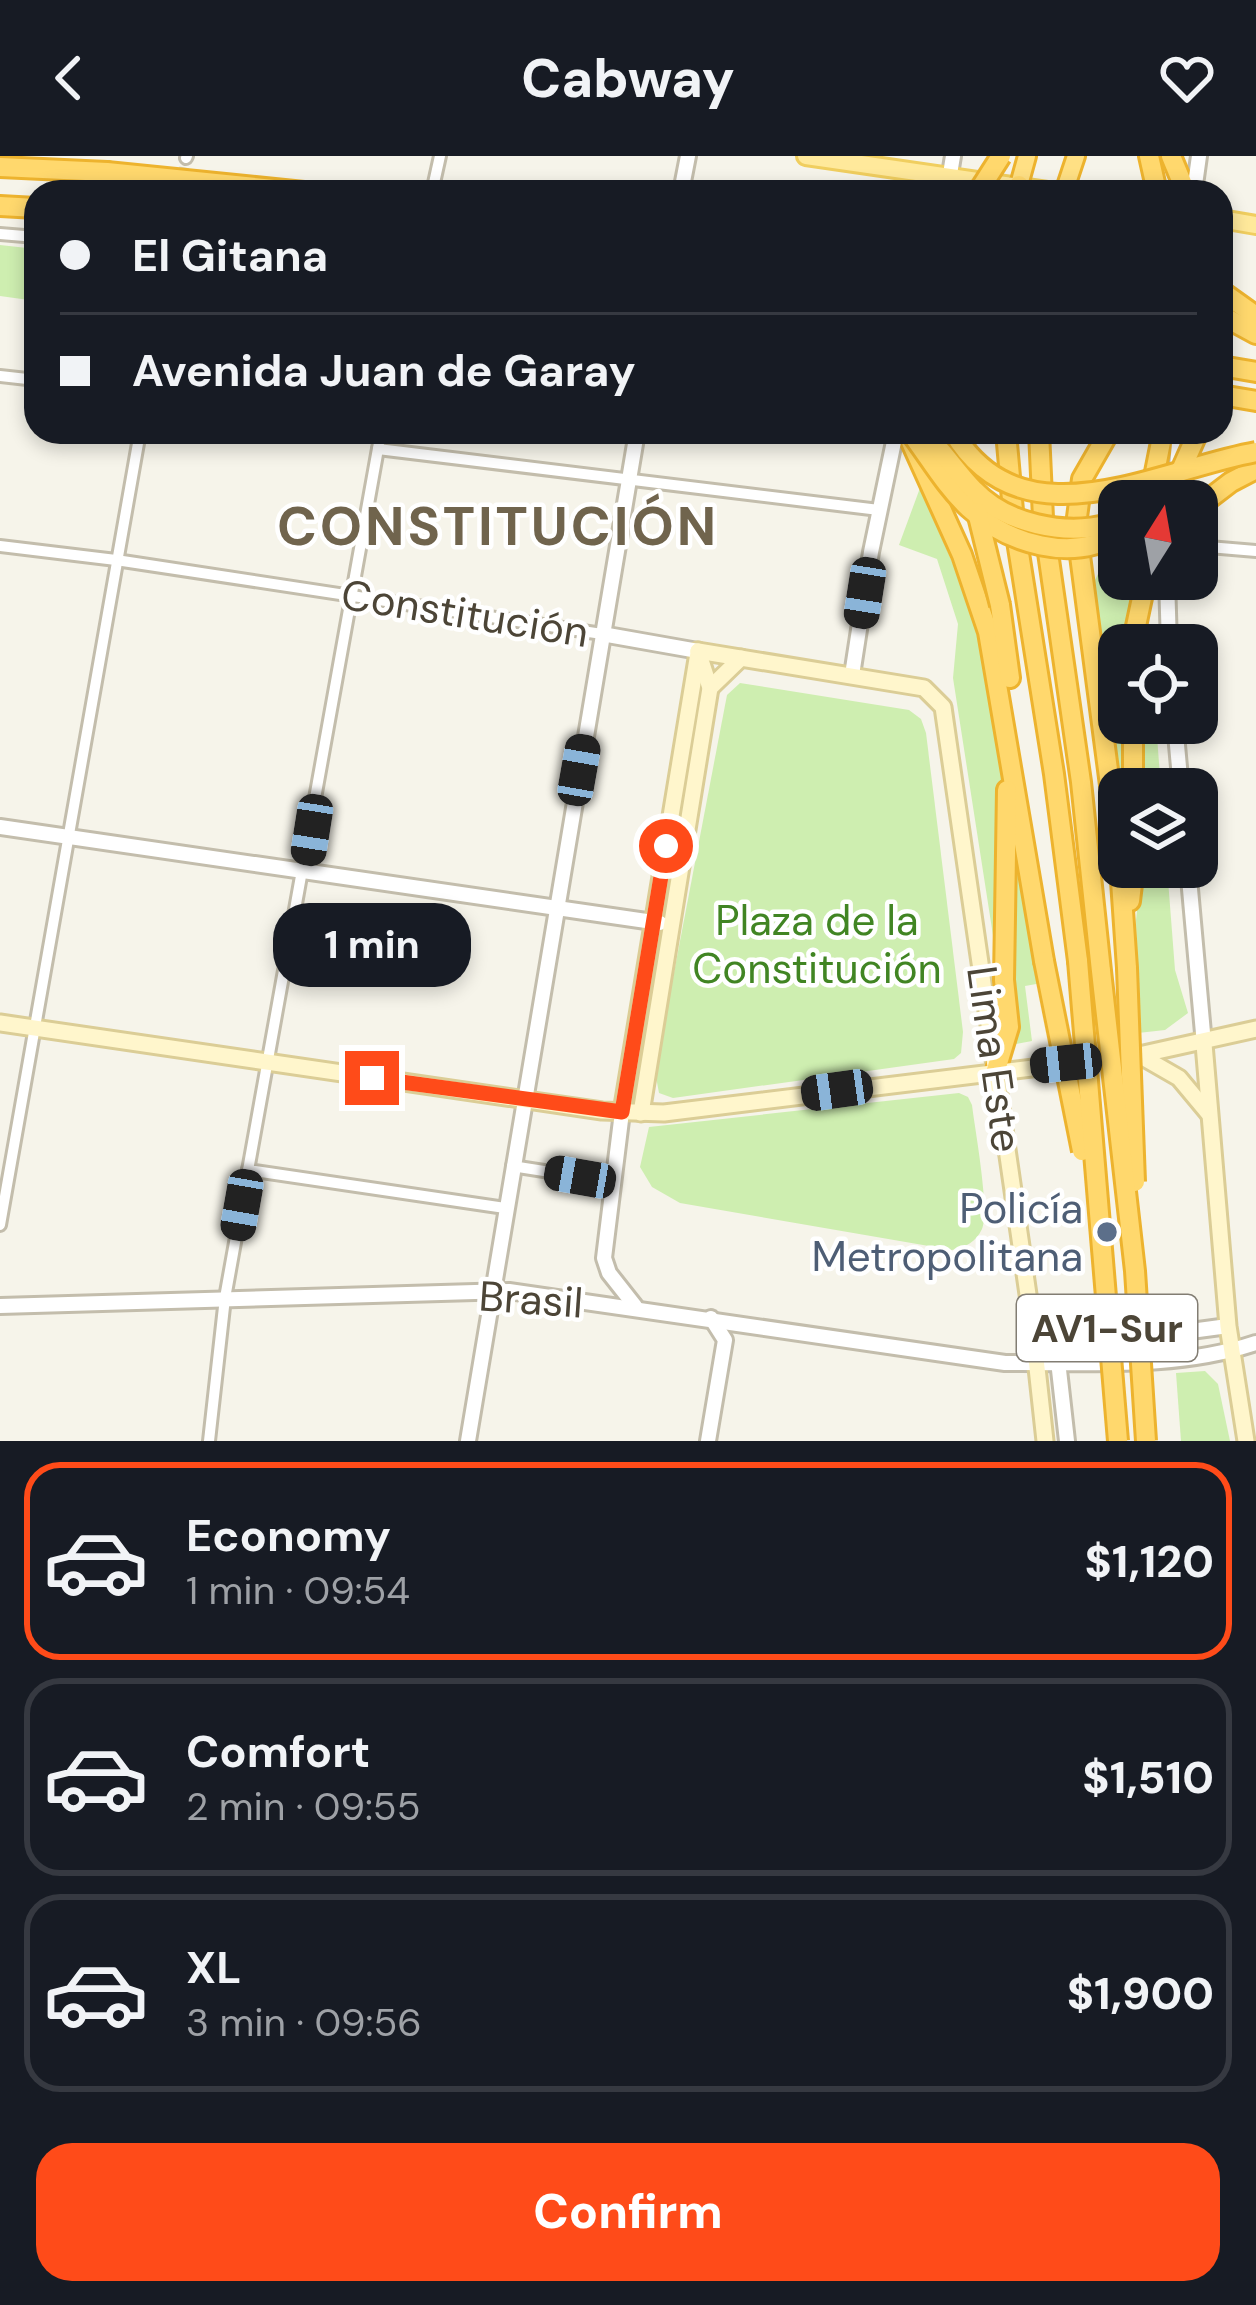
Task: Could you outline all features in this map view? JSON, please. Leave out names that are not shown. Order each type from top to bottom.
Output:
[{"type":"highway","points":[[2,156],[186,180]]},
{"type":"highway","points":[[0,167],[107,172]]},
{"type":"highway","points":[[913,444],[962,555],[988,632],[1071,1101],[1096,1215]]},
{"type":"highway","points":[[917,444],[961,500],[1002,531],[1039,545],[1067,549],[1098,543]]},
{"type":"highway","points":[[934,444],[977,493],[1004,511],[1071,529],[1098,524]]},
{"type":"highway","points":[[958,444],[1000,605],[1048,959]]},
{"type":"highway","points":[[964,444],[976,460],[1004,480],[1065,496],[1116,489],[1256,452]]},
{"type":"highway","name":"AV1-Sur","points":[[1007,444],[1014,522],[1078,962],[1118,1441]]},
{"type":"highway","name":"AV1-Sur","points":[[1040,444],[1043,518],[1082,782],[1135,1270],[1146,1441]]},
{"type":"highway","points":[[1102,444],[1082,479],[1076,525],[1108,768]]},
{"type":"highway","points":[[1152,480],[1161,444]]},
{"type":"highway","points":[[1170,480],[1193,444]]},
{"type":"highway","points":[[1218,492],[1256,469]]},
{"type":"highway","points":[[996,1070],[1009,1027],[1004,980],[1006,726]]},
{"type":"highway","points":[[1123,888],[1135,1103],[1135,1270]]},
{"type":"highway","points":[[1127,923],[1131,888]]},
{"type":"main road","points":[[806,156],[928,180]]},
{"type":"main road","points":[[641,1113],[710,688],[698,650]]},
{"type":"main road","points":[[622,1112],[698,650]]},
{"type":"main road","name":"Constitución","points":[[698,650],[929,691]]},
{"type":"main road","points":[[710,688],[741,658]]},
{"type":"main road","name":"Lima Este","points":[[929,691],[946,716],[1038,1363],[1045,1441]]},
{"type":"main road","points":[[0,1023],[641,1113],[1139,1055],[1256,1029]]},
{"type":"main road","points":[[1204,1044],[1228,1326],[1246,1441]]},
{"type":"main road","points":[[1139,1055],[1184,1082],[1213,1119]]},
{"type":"street","points":[[0,1225],[138,444]]},
{"type":"street","points":[[209,1441],[225,1298],[378,444]]},
{"type":"street","points":[[468,1441],[635,444]]},
{"type":"street","points":[[852,675],[893,444]]},
{"type":"street","points":[[1176,480],[1179,444]]},
{"type":"street","points":[[377,449],[878,510]]},
{"type":"street","name":"Constitución","points":[[0,546],[353,594],[698,650]]},
{"type":"street","points":[[1218,548],[1256,551]]},
{"type":"street","points":[[0,827],[672,924]]},
{"type":"street","points":[[1190,888],[1204,1044]]},
{"type":"street","points":[[622,1112],[604,1258],[609,1273],[635,1307]]},
{"type":"street","points":[[512,1166],[614,1182]]},
{"type":"street","points":[[248,1170],[506,1208]]},
{"type":"street","name":"Brasil","points":[[0,1306],[491,1292],[635,1307],[1005,1363],[1058,1361],[1096,1366],[1232,1351],[1256,1342]]},
{"type":"street","points":[[708,1441],[725,1340],[711,1318]]},
{"type":"street","name":"Brasil","points":[[1058,1361],[1094,1344],[1228,1326]]},
{"type":"street","points":[[1058,1361],[1067,1441]]},
{"type":"green space","points":[[0,245],[24,248],[24,299],[0,296]]},
{"type":"green space","points":[[920,488],[982,631],[1002,760],[999,974],[953,678],[958,624],[937,559],[899,545]]},
{"type":"green space","points":[[1098,574],[1098,600],[1136,600],[1143,624],[1098,627],[1092,586]]},
{"type":"green space","name":"Plaza de la Constitución","points":[[740,683],[909,710],[921,719],[963,1032],[961,1053],[954,1059],[673,1098],[659,1093],[655,1072],[727,695]]},
{"type":"green space","points":[[1115,744],[1128,744],[1129,768],[1119,768]]},
{"type":"green space","points":[[1141,744],[1158,744],[1159,768],[1142,768]]},
{"type":"green space","points":[[1012,816],[1042,983],[1025,986],[1032,1041],[1016,1044],[1012,1035]]},
{"type":"green space","points":[[1140,888],[1169,888],[1175,970],[1188,1013],[1165,1030],[1138,1033]]},
{"type":"green space","name":"Plaza de la Constitución","points":[[959,1093],[972,1105],[984,1219],[974,1241],[952,1250],[680,1203],[652,1187],[640,1167],[649,1127]]},
{"type":"green space","points":[[1205,1371],[1218,1384],[1230,1441],[1181,1441],[1176,1373]]},
{"type":"tunnel","points":[[182,180],[186,158]]},
{"type":"place","name":"Policía Metropolitana","points":[[1107,1232]]},
{"type":"district","name":"CONSTITUCIÓN","points":[[498,526]]},
{"type":"route","points":[[372,1078],[622,1112],[666,846]]}]
